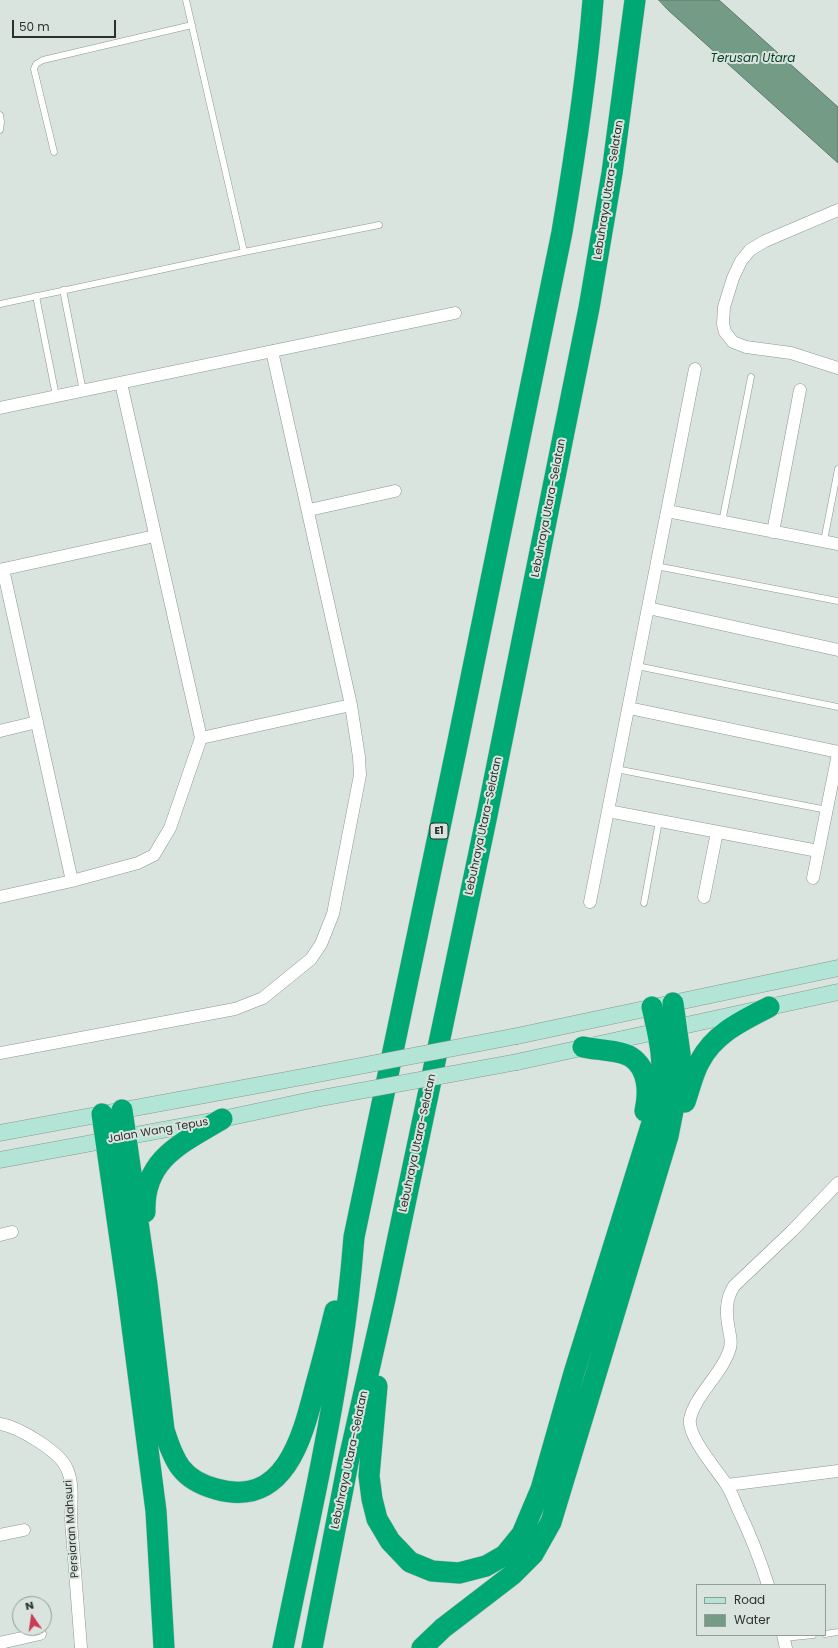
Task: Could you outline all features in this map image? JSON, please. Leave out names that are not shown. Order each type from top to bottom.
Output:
[{"type":"highway","name":"Lebuhraya Utara–Selatan","points":[[312,1648],[348,1463],[385,1300],[488,807],[589,308],[612,173],[635,0]]},
{"type":"highway","name":"E1","points":[[283,1648],[326,1439],[349,1298],[354,1237],[562,232],[572,173],[593,6]]},
{"type":"highway","points":[[385,1300],[369,1476],[372,1499],[377,1519],[390,1541],[410,1562],[432,1571],[460,1573],[486,1566],[504,1555],[522,1534],[541,1489],[574,1373],[660,1097],[663,1076],[662,1057],[673,1003]]},
{"type":"highway","points":[[422,1648],[443,1628],[512,1576],[533,1554],[551,1522],[668,1136],[675,1102],[680,1076],[680,1054],[668,1029],[652,1007]]},
{"type":"highway","points":[[634,1250],[699,1062],[711,1043],[728,1029],[769,1007]]},
{"type":"highway","points":[[582,1047],[631,1057],[641,1067],[648,1087],[647,1102],[614,1242]]},
{"type":"highway","points":[[122,1110],[116,1138],[127,1288],[156,1511],[164,1648]]},
{"type":"highway","points":[[102,1114],[116,1138],[147,1285]]},
{"type":"highway","points":[[222,1119],[174,1148],[158,1165],[147,1183],[145,1209],[147,1285],[164,1430],[170,1448],[178,1464],[188,1477],[203,1486],[226,1492],[244,1492],[260,1489],[277,1478],[293,1456],[305,1430],[354,1237]]},
{"type":"main road","points":[[0,1133],[517,1036],[838,968]]},
{"type":"main road","name":"Jalan Wang Tepus","points":[[0,1160],[517,1062],[838,992]]},
{"type":"street","points":[[838,210],[765,241],[750,250],[741,261],[733,278],[724,307],[723,324],[725,332],[733,342],[746,347],[791,353],[838,368]]},
{"type":"street","points":[[0,408],[456,313]]},
{"type":"street","points":[[0,1053],[235,1009],[263,998],[311,959],[321,944],[333,914],[357,794],[360,775],[359,757],[351,705],[309,510],[272,351]]},
{"type":"street","points":[[590,902],[695,369]]},
{"type":"street","points":[[0,897],[72,881],[138,863],[154,855],[170,828],[201,738],[121,383]]},
{"type":"street","points":[[773,532],[800,390]]},
{"type":"street","points":[[309,510],[396,491]]},
{"type":"street","points":[[667,511],[838,544]]},
{"type":"street","points":[[72,881],[2,569],[155,536]]},
{"type":"street","points":[[648,608],[838,650]]},
{"type":"street","points":[[201,738],[351,705]]},
{"type":"street","points":[[629,708],[838,753],[813,878]]},
{"type":"street","points":[[0,730],[37,722]]},
{"type":"street","points":[[608,811],[818,852]]},
{"type":"street","points":[[704,897],[717,832]]},
{"type":"street","points":[[768,1584],[750,1534],[727,1485],[705,1455],[692,1430],[690,1420],[693,1409],[723,1364],[730,1349],[731,1342],[727,1319],[728,1295],[734,1286],[792,1231],[838,1183]]},
{"type":"street","points":[[0,1235],[12,1232]]},
{"type":"street","name":"Persiaran Mahsuri","points":[[0,1424],[20,1431],[50,1449],[63,1462],[67,1469],[70,1480],[82,1648]]},
{"type":"street","points":[[727,1485],[838,1471]]},
{"type":"street","points":[[0,1535],[24,1530]]},
{"type":"street","points":[[0,1643],[31,1636]]},
{"type":"lane","points":[[186,0],[244,252]]},
{"type":"lane","points":[[54,152],[34,68],[36,64],[43,60],[192,25]]},
{"type":"lane","points":[[0,116],[0,130]]},
{"type":"lane","points":[[0,304],[244,252],[379,226]]},
{"type":"lane","points":[[63,290],[83,391]]},
{"type":"lane","points":[[36,296],[56,396]]},
{"type":"lane","points":[[722,522],[751,377]]},
{"type":"lane","points":[[824,541],[838,470]]},
{"type":"lane","points":[[656,566],[838,601]]},
{"type":"lane","points":[[637,666],[838,707]]},
{"type":"lane","points":[[616,769],[826,810]]},
{"type":"lane","points":[[644,903],[659,821]]},
{"type":"lane","points":[[826,1634],[838,1632]]},
{"type":"lane","points":[[784,1640],[807,1636]]},
{"type":"water","name":"Terusan Utara","points":[[659,0],[719,0],[838,107],[838,163],[668,10]]}]
